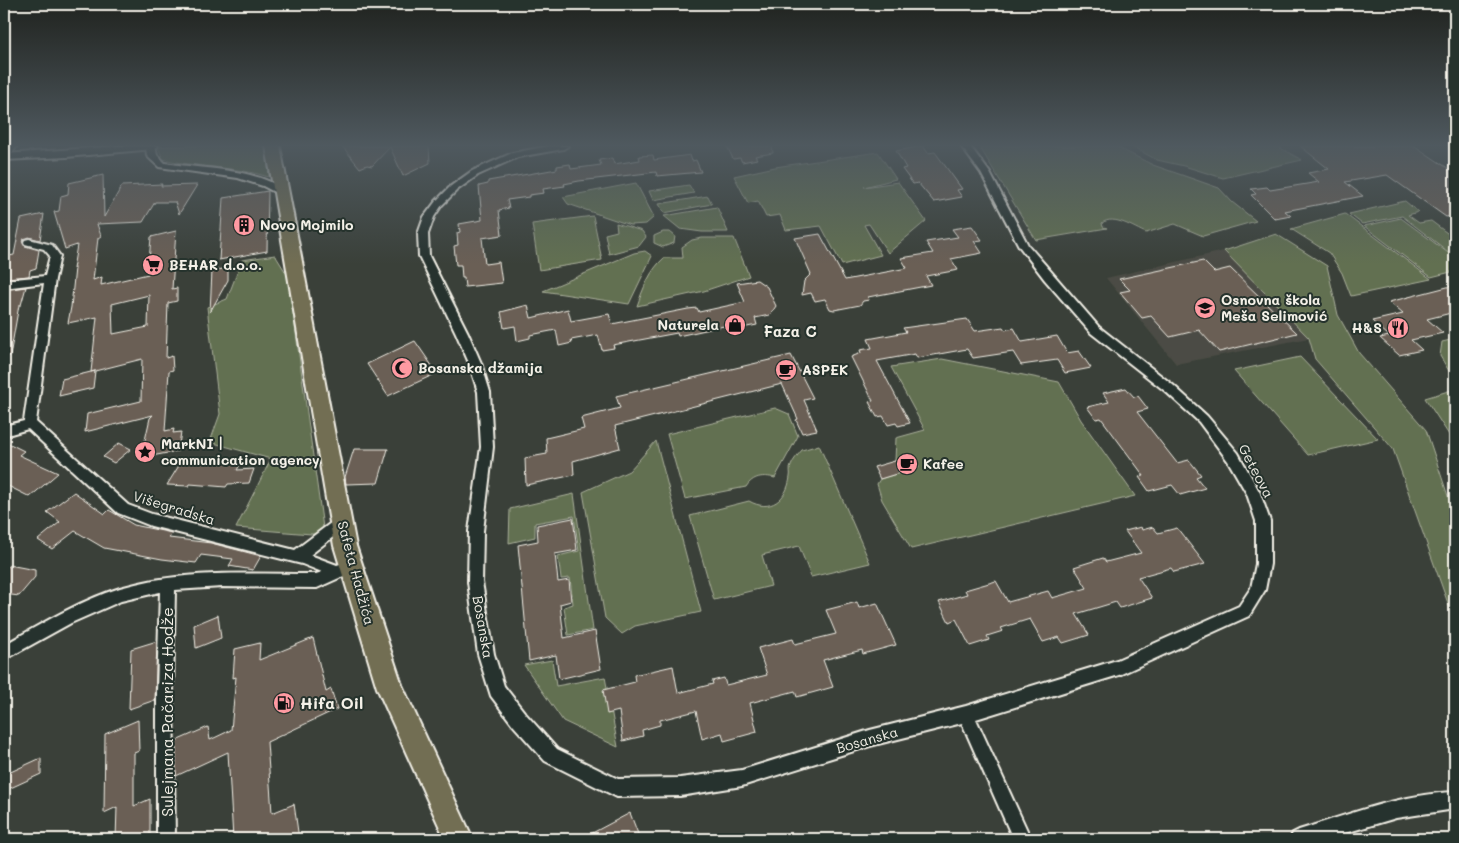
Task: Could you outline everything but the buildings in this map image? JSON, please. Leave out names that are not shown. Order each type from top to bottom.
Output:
[{"type":"main road","name":"Safeta Hadžića","points":[[279,185],[342,523],[345,569],[390,688],[459,839]]},
{"type":"street","points":[[269,185],[280,192]]},
{"type":"street","name":"Bosanska","points":[[458,185],[439,203],[429,217],[423,234],[424,256],[462,333],[475,363],[484,392],[487,447],[476,531],[475,582],[486,654],[497,690],[519,719],[551,755],[617,788],[680,787],[742,778],[870,738],[966,714]]},
{"type":"street","name":"Geteova","points":[[966,714],[1119,667],[1244,611],[1258,590],[1263,564],[1262,521],[1253,493],[1233,457],[1203,419],[1169,388],[1095,330],[1024,246],[991,185]]},
{"type":"street","points":[[4,431],[30,424],[50,279],[55,256],[48,247],[29,242]]},
{"type":"street","points":[[4,284],[50,279]]},
{"type":"street","name":"Višegradska","points":[[30,424],[123,509],[150,520],[345,569]]},
{"type":"street","points":[[297,557],[342,523]]},
{"type":"street","name":"Sulejmana Pačariza Hodže","points":[[4,654],[66,618],[120,595],[168,584],[222,580],[317,581],[328,578],[345,569]]},
{"type":"street","name":"Sulejmana Pačariza Hodže","points":[[166,839],[165,691],[168,584]]},
{"type":"street","points":[[966,714],[1022,839]]},
{"type":"street","points":[[1299,839],[1397,809],[1438,801],[1455,800]]},
{"type":"shaded area","name":"Osnovna škola Meša Selimović","points":[[1224,251],[1309,338],[1176,364],[1106,278]]},
{"type":"green space","points":[[624,185],[637,185],[654,217],[646,224],[630,225],[568,204],[563,197]]},
{"type":"green space","points":[[689,185],[694,193],[653,200],[649,191]]},
{"type":"green space","points":[[739,185],[871,185],[864,187],[900,185],[926,221],[888,253],[869,224],[864,225],[881,255],[842,265],[821,226],[786,230],[780,215],[766,217],[758,201],[748,203]]},
{"type":"green space","points":[[1003,185],[1211,185],[1219,188],[1232,202],[1256,221],[1203,236],[1175,224],[1146,233],[1112,220],[1102,223],[1103,227],[1107,228],[1036,240]]},
{"type":"green space","points":[[708,196],[712,204],[664,213],[659,204]]},
{"type":"green space","points":[[1405,201],[1418,212],[1408,215],[1419,223],[1431,221],[1455,239],[1455,257],[1402,216],[1362,224],[1349,214]]},
{"type":"green space","points":[[717,207],[728,232],[702,232],[680,229],[664,216]]},
{"type":"green space","points":[[1345,214],[1431,279],[1351,296],[1342,273],[1329,253],[1291,229]]},
{"type":"green space","points":[[593,216],[602,260],[539,270],[532,224]]},
{"type":"green space","points":[[1401,218],[1455,258],[1455,271],[1431,277],[1364,226]]},
{"type":"green space","points":[[616,223],[642,231],[646,237],[639,246],[609,254],[605,234],[617,231]]},
{"type":"green space","points":[[663,232],[670,232],[675,236],[674,243],[663,247],[654,243],[654,236]]},
{"type":"green space","points":[[1276,234],[1327,266],[1338,315],[1359,353],[1426,430],[1455,517],[1455,623],[1393,449],[1315,359],[1309,338],[1224,251]]},
{"type":"green space","points":[[702,238],[734,238],[749,276],[704,291],[637,306],[648,280],[659,263],[664,258],[683,258],[682,247],[692,240]]},
{"type":"green space","points":[[645,251],[652,256],[629,304],[543,291],[634,253]]},
{"type":"green space","points":[[275,255],[288,276],[324,535],[236,528],[271,459],[210,442],[220,414],[207,307],[227,299],[242,260]]},
{"type":"green space","points":[[1455,339],[1455,381],[1440,356],[1442,342]]},
{"type":"green space","points":[[1300,357],[1378,439],[1308,455],[1234,371]]},
{"type":"green space","points":[[942,359],[1059,382],[1081,420],[1135,496],[911,549],[882,500],[877,484],[880,479],[919,467],[912,456],[895,461],[896,438],[925,430],[891,367]]},
{"type":"green space","points":[[1455,389],[1455,450],[1451,438],[1425,398]]},
{"type":"green space","points":[[775,408],[789,414],[798,436],[775,478],[759,477],[746,487],[685,499],[667,434]]},
{"type":"green space","points":[[656,441],[701,612],[635,626],[622,634],[605,618],[583,492],[629,471]]},
{"type":"green space","points":[[819,445],[870,563],[811,577],[799,546],[762,555],[771,586],[714,600],[690,516],[749,501],[764,506],[776,502],[785,492],[790,477],[790,467],[802,450]]},
{"type":"green space","points":[[574,494],[593,630],[568,635],[564,607],[573,604],[570,578],[561,579],[558,556],[579,551],[574,516],[535,523],[535,537],[509,543],[510,509]]},
{"type":"green space","points":[[552,660],[556,686],[605,677],[618,747],[563,721],[524,665]]},
{"type":"place","name":"Novo Mojmilo","points":[[244,225]]},
{"type":"place","name":"BEHAR d.o.o.","points":[[153,265]]},
{"type":"place","name":"Osnovna škola Meša Selimović","points":[[1205,308]]},
{"type":"place","name":"Naturela","points":[[735,325]]},
{"type":"place","name":"H&S","points":[[1398,328]]},
{"type":"place","name":"Bosanska džamija","points":[[402,368]]},
{"type":"place","name":"ASPEK","points":[[786,370]]},
{"type":"place","name":"MarkNI | communication agency","points":[[145,452]]},
{"type":"place","name":"Kafee","points":[[907,464]]},
{"type":"place","name":"Hifa Oil","points":[[284,703]]},
{"type":"district","name":"Faza C","points":[[790,332]]}]
